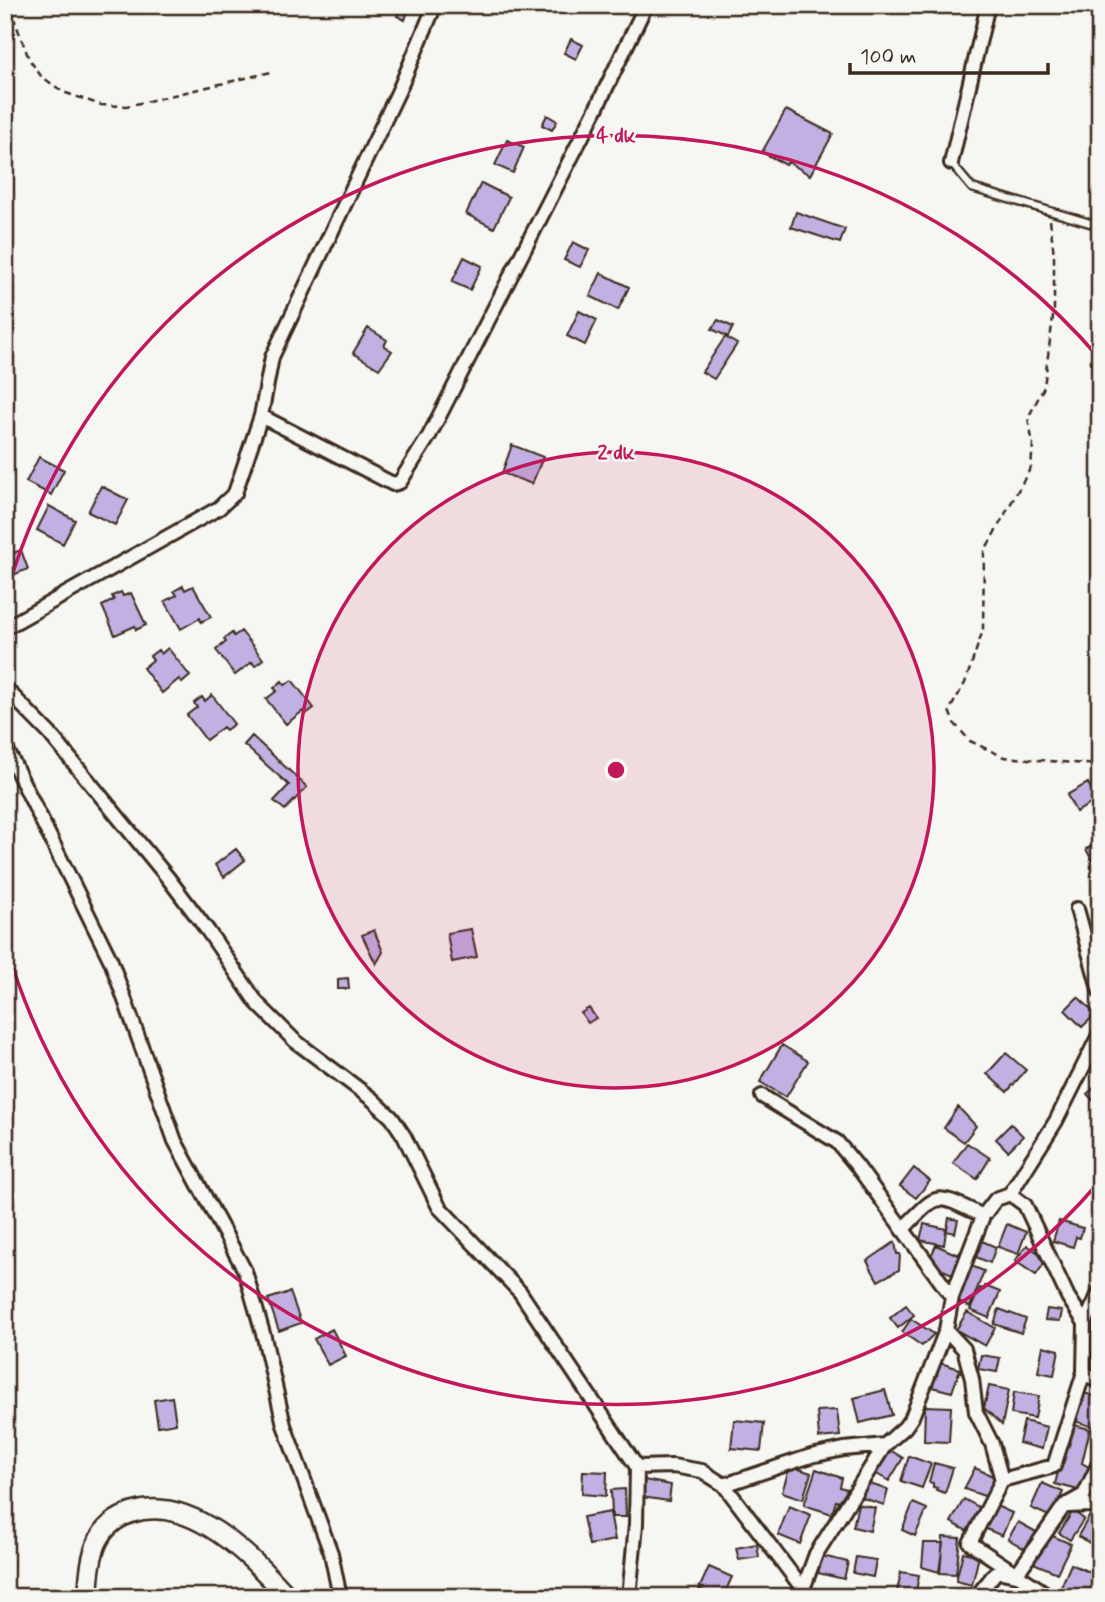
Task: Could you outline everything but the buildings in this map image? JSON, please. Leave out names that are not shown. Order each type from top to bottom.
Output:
[{"type":"street","points":[[5,628],[219,508],[234,494],[261,416],[272,357],[400,88],[435,5]]},
{"type":"street","points":[[261,416],[393,484],[400,482],[429,436],[595,111],[646,5]]},
{"type":"street","points":[[951,163],[988,5]]},
{"type":"street","points":[[5,688],[50,734],[168,878],[257,1003],[295,1041],[372,1099],[392,1118],[404,1136],[439,1207],[520,1292],[637,1467],[636,1524],[629,1597]]},
{"type":"street","points":[[5,746],[111,961],[175,1140],[245,1271],[264,1337],[284,1425],[331,1553],[340,1597]]},
{"type":"street","points":[[1077,909],[1096,964],[1100,992]]},
{"type":"street","points":[[806,1593],[816,1554],[885,1445],[912,1417],[946,1330],[952,1297],[983,1216],[996,1199],[1010,1194],[1056,1121],[1100,1034]]},
{"type":"street","points":[[762,1096],[836,1142],[857,1166],[952,1297]]},
{"type":"street","points":[[1010,1194],[1025,1205],[1068,1297],[1086,1323]]},
{"type":"street","points":[[902,1230],[931,1200],[945,1198],[983,1216]]},
{"type":"street","points":[[1002,1480],[1054,1466],[1084,1372],[1086,1323],[1100,1292]]},
{"type":"street","points":[[946,1330],[964,1349],[972,1379],[976,1412],[992,1444],[1002,1480],[970,1544],[1051,1597]]},
{"type":"street","points":[[1084,1372],[1100,1383]]},
{"type":"street","points":[[724,1485],[811,1456],[885,1445]]},
{"type":"street","points":[[1016,1576],[1064,1506],[1084,1494],[1100,1461]]},
{"type":"street","points":[[637,1467],[673,1466],[702,1471],[724,1485],[806,1593]]},
{"type":"street","points":[[1064,1506],[1092,1505],[1100,1508]]},
{"type":"street","points":[[88,1597],[93,1552],[103,1530],[124,1516],[145,1509],[179,1512],[216,1531],[258,1564],[288,1597]]},
{"type":"street","points":[[976,1597],[997,1571],[1016,1576]]},
{"type":"lane","points":[[951,163],[972,188],[1100,226]]},
{"type":"path","points":[[9,5],[29,59],[41,76],[63,92],[101,105],[127,106],[271,72]]},
{"type":"path","points":[[1048,211],[1054,256],[1054,309],[1044,387],[1028,418],[1033,444],[1031,467],[984,552],[983,629],[965,683],[949,711],[954,723],[970,740],[1004,757],[1069,761],[1100,767]]}]
